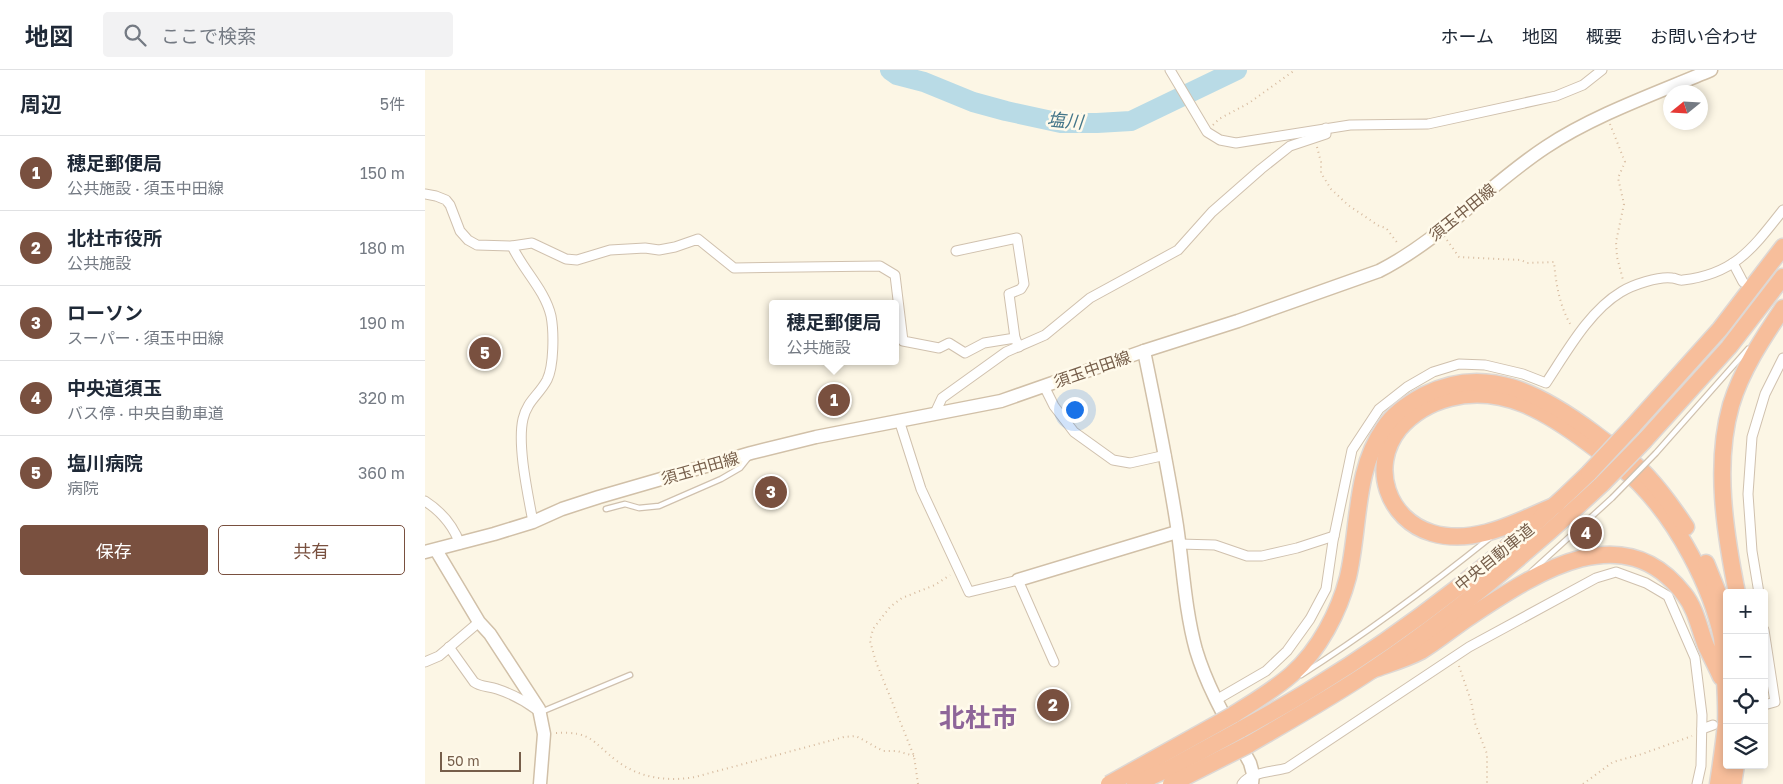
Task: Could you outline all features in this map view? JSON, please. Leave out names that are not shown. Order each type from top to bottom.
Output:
[{"type":"highway","name":"中央自動車道","points":[[1135,784],[1170,768],[1314,688],[1455,589],[1556,505],[1589,473],[1720,329],[1783,247]]},
{"type":"highway","name":"中央自動車道","points":[[1171,784],[1248,745],[1372,670],[1464,604],[1525,554],[1602,484],[1645,440],[1729,347],[1783,277]]},
{"type":"highway","points":[[1736,589],[1727,542],[1724,499],[1723,480],[1727,428],[1731,404],[1755,349],[1783,308]]},
{"type":"highway","points":[[1109,784],[1233,715],[1293,673],[1317,646],[1342,597],[1348,576],[1363,476],[1369,456],[1384,427],[1407,405],[1434,390],[1469,382],[1487,382],[1527,392],[1553,405],[1622,454],[1646,475],[1672,506],[1703,556],[1723,604]]},
{"type":"highway","points":[[1556,505],[1481,534],[1466,537],[1434,534],[1421,529],[1407,520],[1395,507],[1385,483],[1387,453],[1399,429],[1424,408],[1464,395],[1503,396],[1546,414],[1568,428],[1638,482],[1656,503],[1689,551],[1711,603],[1722,638],[1725,679]]},
{"type":"highway","points":[[1372,670],[1420,651],[1526,582],[1553,569],[1589,556],[1604,554],[1639,559],[1655,566],[1671,579],[1685,596],[1697,616],[1706,645],[1723,682]]},
{"type":"highway","points":[[1718,784],[1726,724]]},
{"type":"highway","points":[[1733,784],[1735,769]]},
{"type":"main road","name":"須玉中田線","points":[[431,551],[533,522],[562,509],[599,497],[751,453],[815,437],[1001,401],[1379,271],[1440,232],[1516,168],[1547,146],[1586,123],[1711,70]]},
{"type":"main road","points":[[1144,351],[1166,455],[1187,603],[1196,648],[1205,678],[1215,700],[1250,763],[1252,779]]},
{"type":"main road","points":[[1017,580],[1178,538]]},
{"type":"main road","points":[[431,551],[479,622],[490,634],[539,712],[544,734],[540,784]]},
{"type":"street","points":[[1170,70],[1207,132],[1220,140],[1236,142],[1350,125],[1428,124],[1556,96],[1583,85],[1602,70]]},
{"type":"street","points":[[935,413],[942,398],[1006,352],[1045,335],[1090,298],[1178,250],[1212,212],[1261,168],[1291,146],[1326,134],[1326,128]]},
{"type":"street","points":[[425,194],[436,196],[450,205],[460,232],[467,240],[477,245],[512,246],[532,243],[566,259],[577,260],[610,250],[645,248],[659,250],[698,239],[734,268],[880,266],[895,274],[898,300]]},
{"type":"street","points":[[1215,700],[1266,670],[1287,651],[1310,619],[1326,589],[1334,536],[1352,450],[1379,409],[1407,387],[1427,376],[1459,364],[1485,365],[1523,374],[1546,383],[1578,336],[1599,310],[1621,292],[1654,279],[1671,278],[1681,280],[1707,275],[1743,257],[1754,247],[1783,210]]},
{"type":"street","points":[[956,251],[1017,238],[1024,284],[1021,288],[1009,294],[1015,338],[1019,347]]},
{"type":"street","points":[[512,246],[547,303],[553,330],[553,350],[547,380],[528,404],[522,426],[526,478],[533,522]]},
{"type":"street","points":[[1733,262],[1743,282]]},
{"type":"street","points":[[899,308],[903,341],[939,348],[949,343],[965,353],[983,343],[1015,338]]},
{"type":"street","points":[[1758,589],[1748,494],[1752,437],[1765,394],[1783,358]]},
{"type":"street","points":[[1043,386],[1055,406],[1075,432],[1113,460],[1130,463],[1166,455]]},
{"type":"street","points":[[899,420],[921,489],[969,592],[1017,580],[1054,662]]},
{"type":"street","points":[[425,501],[451,523],[460,544]]},
{"type":"street","points":[[1178,538],[1215,544],[1247,556],[1262,556],[1297,548],[1334,536]]},
{"type":"street","points":[[1242,784],[1268,773],[1287,768],[1456,656],[1596,578],[1616,572],[1646,583],[1668,596],[1695,658],[1702,715],[1701,766],[1697,784]]},
{"type":"street","points":[[425,662],[439,656],[479,622]]},
{"type":"street","points":[[1765,634],[1775,702],[1768,704]]},
{"type":"street","points":[[449,647],[477,685],[496,688],[512,694],[539,712]]},
{"type":"street","points":[[1702,731],[1713,725]]},
{"type":"lane","points":[[1503,596],[1612,498],[1656,453],[1783,308]]},
{"type":"lane","points":[[606,509],[625,504],[639,508],[659,506],[721,479],[740,468],[751,453]]},
{"type":"lane","points":[[1279,684],[1298,677],[1354,642],[1429,587],[1505,526]]},
{"type":"lane","points":[[539,712],[630,675]]},
{"type":"path","points":[[1207,132],[1219,118],[1249,103],[1295,70]]},
{"type":"path","points":[[1607,114],[1625,162],[1618,178],[1624,204],[1616,242],[1617,257],[1625,290]]},
{"type":"path","points":[[1316,144],[1321,162],[1321,173],[1331,189],[1348,205],[1379,226],[1386,228],[1406,255]]},
{"type":"path","points":[[1440,232],[1459,258],[1521,260],[1527,263],[1554,262],[1561,302],[1566,318],[1578,336]]},
{"type":"path","points":[[918,784],[914,756],[876,662],[870,641],[873,629],[889,607],[902,598],[935,585],[958,568]]},
{"type":"path","points":[[1456,656],[1471,700],[1475,723],[1487,754],[1487,784]]},
{"type":"path","points":[[1583,784],[1613,762],[1642,754],[1702,731]]},
{"type":"path","points":[[544,734],[570,732],[591,738],[617,761],[632,770],[663,779],[695,777],[844,737],[856,736],[883,751],[897,751],[914,756]]},
{"type":"waterway","name":"塩川","points":[[890,70],[897,75],[924,82],[973,102],[1061,123],[1131,121],[1237,70]]},
{"type":"place","name":"塩川病院","points":[[485,353]]},
{"type":"place","name":"穂足郵便局","points":[[834,400]]},
{"type":"place","name":"ローソン","points":[[771,492]]},
{"type":"place","name":"中央道須玉","points":[[1586,533]]},
{"type":"place","name":"北杜市役所","points":[[1053,705]]},
{"type":"district","name":"北杜市","points":[[978,718]]}]
